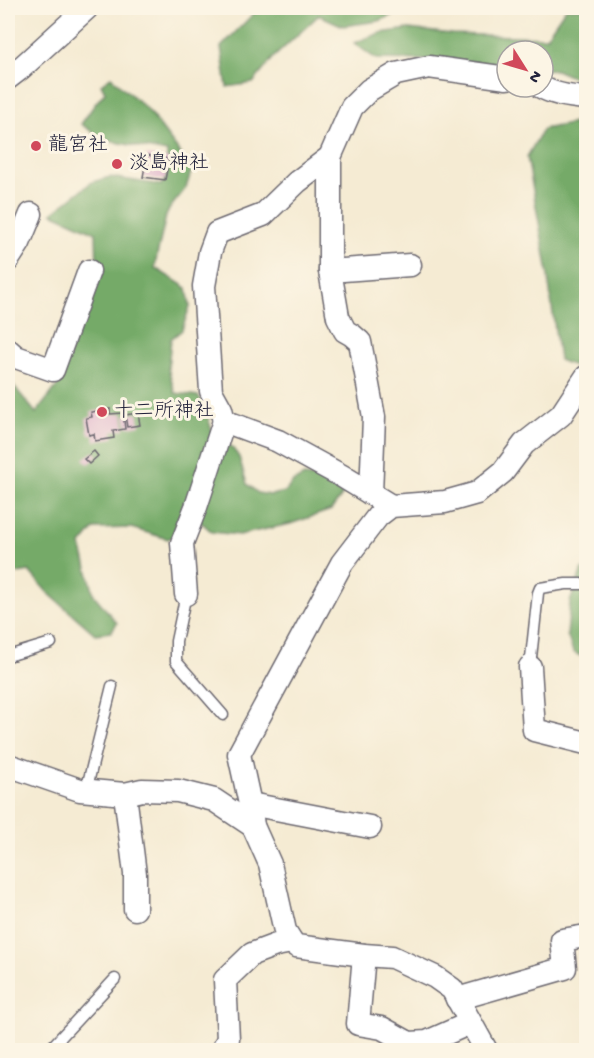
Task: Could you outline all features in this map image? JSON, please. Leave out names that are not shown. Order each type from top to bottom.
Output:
[{"type":"street","points":[[8,78],[87,8]]},
{"type":"street","points":[[371,494],[374,417],[360,342],[345,331],[338,317],[330,271],[330,157],[352,107],[369,90],[396,74],[429,68],[495,76]]},
{"type":"street","points":[[555,93],[568,97],[586,98]]},
{"type":"street","points":[[186,594],[182,543],[224,421],[221,409],[211,391],[204,286],[210,252],[217,233],[263,215],[297,183],[330,157]]},
{"type":"street","points":[[8,260],[19,243],[31,214]]},
{"type":"street","points":[[330,271],[410,265]]},
{"type":"street","points":[[8,350],[16,357],[53,370],[89,271]]},
{"type":"street","points":[[486,1050],[452,990],[435,977],[392,957],[296,946],[292,942],[285,931],[270,864],[252,815],[239,754],[342,563],[378,516],[392,506],[445,502],[477,493],[503,472],[524,444],[561,415],[586,377]]},
{"type":"street","points":[[224,421],[278,441],[392,506]]},
{"type":"street","points":[[530,667],[534,730],[586,744]]},
{"type":"street","points":[[8,765],[80,790],[124,794],[142,790],[178,791],[214,800],[252,815],[370,827]]},
{"type":"street","points":[[124,794],[135,874],[135,909]]},
{"type":"street","points":[[457,999],[565,968],[562,940],[586,936]]},
{"type":"street","points":[[222,1050],[228,1039],[225,980],[252,954],[292,942]]},
{"type":"street","points":[[364,955],[358,1024],[382,1028],[409,1043],[427,1042],[471,1023]]},
{"type":"lane","points":[[530,667],[540,588],[586,584]]},
{"type":"lane","points":[[186,594],[176,641],[176,661],[223,715]]},
{"type":"lane","points":[[8,656],[51,643]]},
{"type":"lane","points":[[87,791],[112,686]]},
{"type":"lane","points":[[49,1050],[115,979]]},
{"type":"green space","points":[[259,8],[401,8],[400,12],[379,21],[343,26],[319,15],[274,57],[253,83],[227,87],[221,47]]},
{"type":"green space","points":[[566,8],[586,8],[586,83],[555,70],[555,39],[495,39],[495,65],[376,59],[354,43],[380,33],[409,29],[452,34],[546,37]]},
{"type":"green space","points":[[111,77],[147,109],[192,169],[186,188],[166,216],[155,268],[187,288],[190,306],[182,330],[171,339],[168,368],[175,393],[198,396],[204,404],[212,431],[232,447],[239,457],[247,484],[258,493],[271,495],[285,492],[293,482],[304,476],[327,479],[343,494],[331,510],[290,524],[239,535],[212,532],[202,523],[168,539],[131,528],[94,529],[81,545],[94,595],[117,623],[111,632],[95,634],[47,592],[29,571],[8,575],[8,440],[11,420],[8,416],[8,379],[36,413],[58,385],[97,268],[96,233],[52,213],[92,182],[110,177],[161,185],[165,180],[167,152],[104,140],[81,124],[105,92],[101,84]]},
{"type":"green space","points":[[586,121],[586,365],[579,368],[559,360],[546,261],[527,157],[543,129]]},
{"type":"green space","points":[[586,567],[586,659],[573,652],[567,635],[570,602],[582,570]]},
{"type":"building","points":[[147,155],[169,159],[165,180],[143,177]]},
{"type":"building","points":[[110,409],[110,414],[123,413],[125,429],[113,431],[114,438],[95,441],[94,434],[89,435],[86,418],[92,417],[91,412]]},
{"type":"building","points":[[138,413],[140,425],[127,427],[125,415]]},
{"type":"building","points":[[94,451],[98,456],[89,464],[84,459]]},
{"type":"place","name":"龍宮社","points":[[36,146]]},
{"type":"place","name":"淡島神社","points":[[117,164]]},
{"type":"place","name":"十二所神社","points":[[102,412]]}]
